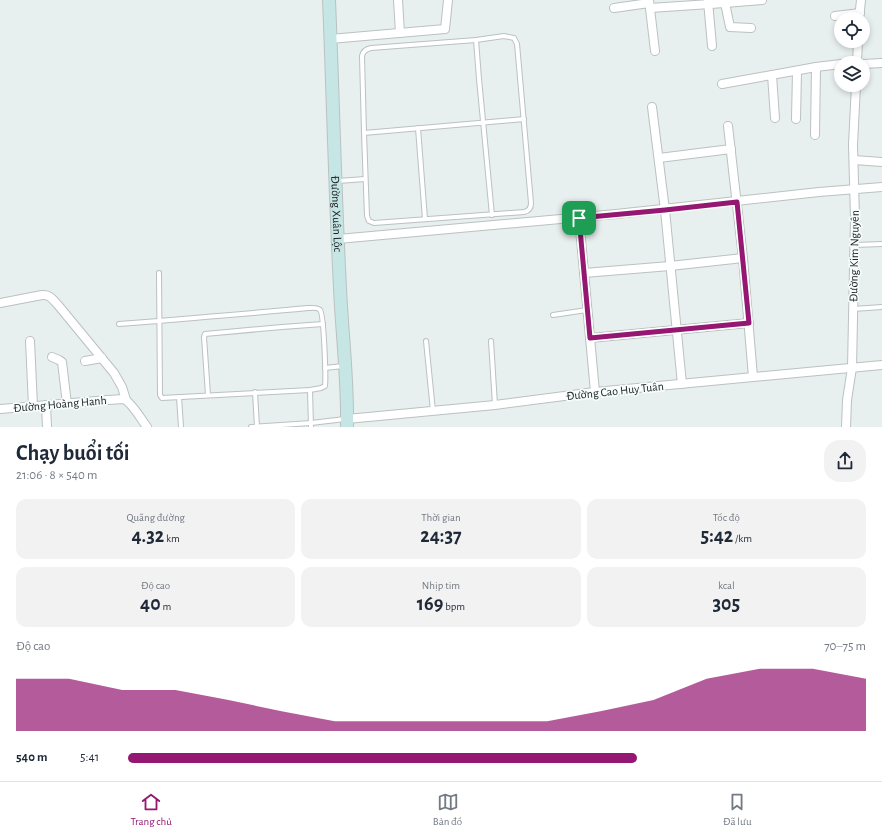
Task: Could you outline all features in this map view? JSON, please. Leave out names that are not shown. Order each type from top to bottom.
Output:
[{"type":"street","name":"Đường Xuân Lộc","points":[[329,0],[335,181],[347,423]]},
{"type":"street","points":[[398,0],[400,33]]},
{"type":"street","points":[[330,39],[445,29],[448,0]]},
{"type":"street","points":[[614,8],[649,4],[708,2],[725,3],[762,0]]},
{"type":"street","points":[[860,12],[861,0]]},
{"type":"street","points":[[708,2],[712,46]]},
{"type":"street","points":[[725,3],[730,27],[751,28]]},
{"type":"street","points":[[649,4],[655,51]]},
{"type":"street","points":[[870,63],[882,63]]},
{"type":"street","points":[[722,84],[834,65]]},
{"type":"street","points":[[815,134],[816,67]]},
{"type":"street","points":[[796,71],[796,119]]},
{"type":"street","points":[[772,75],[775,118]]},
{"type":"street","name":"Đường Kim Nguyên","points":[[846,427],[847,400],[852,368],[856,92]]},
{"type":"street","points":[[652,107],[665,210],[682,384]]},
{"type":"street","points":[[728,126],[743,258],[753,377]]},
{"type":"street","points":[[659,158],[731,149]]},
{"type":"street","points":[[854,160],[882,162]]},
{"type":"street","points":[[338,239],[665,210],[819,192],[882,187]]},
{"type":"street","points":[[579,218],[595,392]]},
{"type":"street","points":[[584,273],[743,258]]},
{"type":"street","points":[[0,304],[42,295],[50,296],[117,378],[122,387],[123,400],[147,427]]},
{"type":"street","points":[[590,338],[749,323]]},
{"type":"street","points":[[30,341],[33,406]]},
{"type":"street","points":[[52,357],[62,362],[67,404]]},
{"type":"street","points":[[85,361],[102,358]]},
{"type":"street","name":"Đường Cao Huy Tuân","points":[[347,423],[433,410],[595,392],[882,365]]},
{"type":"street","name":"Đường Hoàng Hanh","points":[[0,409],[123,400]]},
{"type":"street","points":[[46,405],[47,427]]},
{"type":"lane","points":[[508,36],[512,37],[517,44],[524,119],[531,206],[527,211],[425,220],[374,223],[369,221],[367,216],[365,179],[362,56],[365,50],[371,48],[508,36]]},
{"type":"lane","points":[[476,40],[492,215]]},
{"type":"lane","points":[[364,133],[524,119]]},
{"type":"lane","points":[[418,128],[425,220]]},
{"type":"lane","points":[[335,181],[365,179]]},
{"type":"lane","points":[[854,245],[882,244]]},
{"type":"lane","points":[[119,324],[159,321],[230,315],[308,308],[316,308],[321,311],[323,324],[325,386],[310,390],[162,398],[160,395],[159,321],[159,273]]},
{"type":"lane","points":[[853,309],[882,307]]},
{"type":"lane","points":[[552,315],[588,310]]},
{"type":"lane","points":[[208,395],[205,334],[323,324]]},
{"type":"lane","points":[[426,341],[433,410]]},
{"type":"lane","points":[[491,341],[495,404]]},
{"type":"lane","points":[[325,368],[345,366]]},
{"type":"lane","points":[[310,390],[311,425]]},
{"type":"lane","points":[[255,392],[257,427]]},
{"type":"lane","points":[[179,397],[181,427]]},
{"type":"lane","points":[[251,427],[347,423]]},
{"type":"route","points":[[737,202],[749,323],[590,338],[579,218],[737,202]]}]
